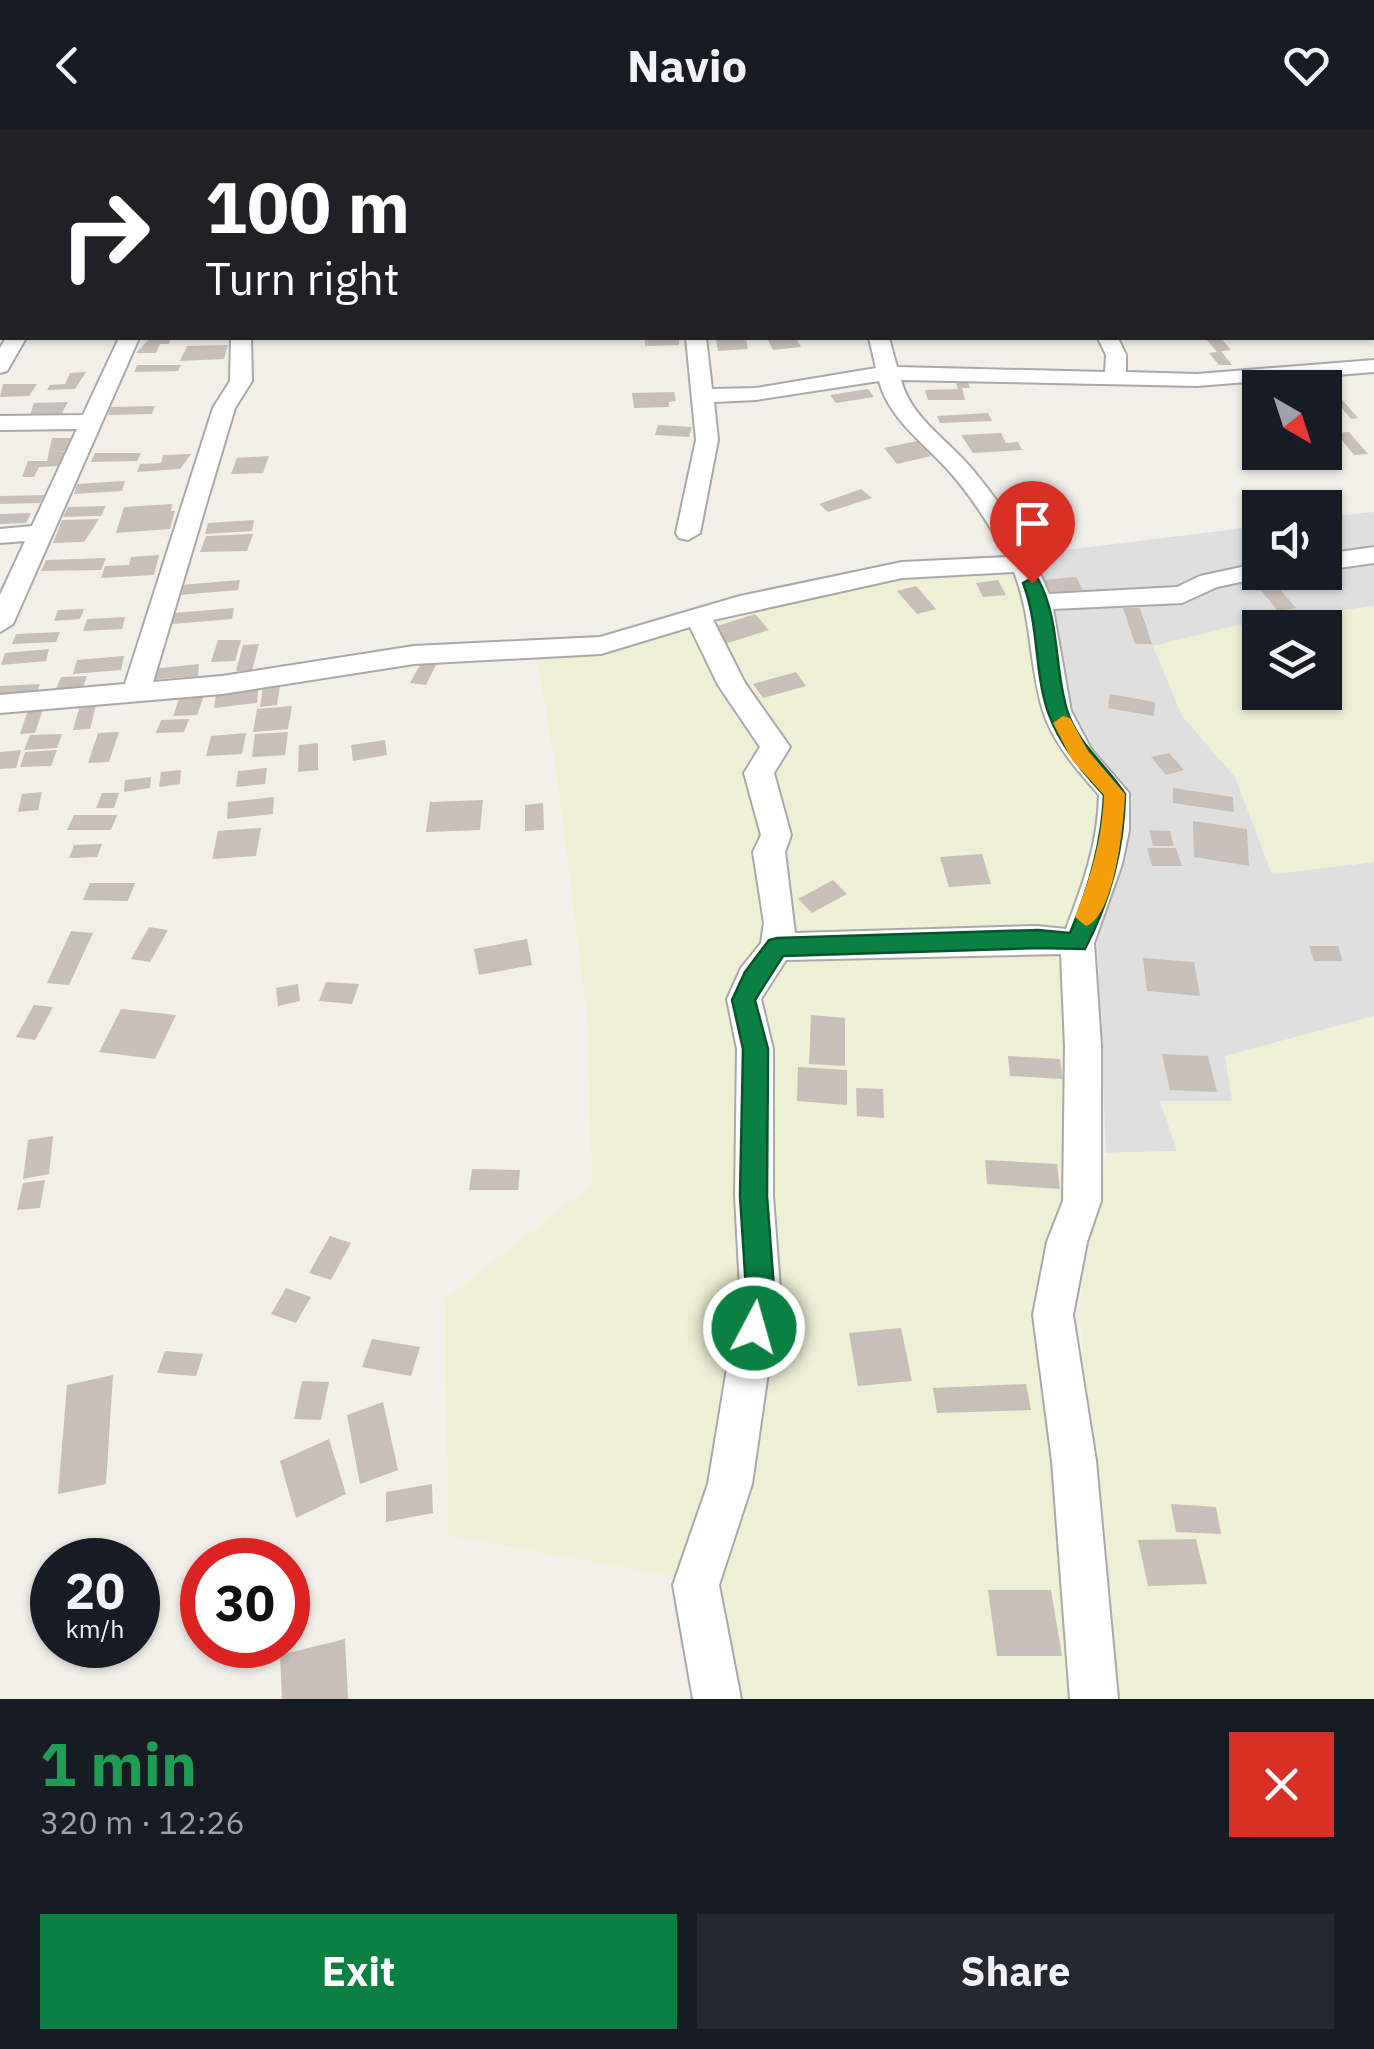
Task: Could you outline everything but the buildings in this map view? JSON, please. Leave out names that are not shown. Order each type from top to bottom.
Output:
[{"type":"street","points":[[0,368],[15,340]]},
{"type":"street","points":[[0,624],[128,340]]},
{"type":"street","points":[[135,695],[224,408],[241,381],[240,340]]},
{"type":"street","points":[[688,534],[707,440],[696,340]]},
{"type":"street","points":[[879,340],[896,402],[961,470],[993,511],[1024,564],[1040,602],[1058,710],[1080,755],[1114,794],[1114,830],[1106,864],[1077,942],[1083,1046],[1082,1200],[1067,1242],[1054,1316],[1074,1461],[1094,1699]]},
{"type":"street","points":[[1109,340],[1116,355],[1115,378]]},
{"type":"street","points":[[701,396],[756,394],[887,373],[1197,380],[1374,366]]},
{"type":"street","points":[[0,423],[92,422]]},
{"type":"street","points":[[0,536],[39,533]]},
{"type":"street","points":[[1342,560],[1374,555]]},
{"type":"street","points":[[0,704],[135,695],[414,655],[601,645],[778,595],[902,570],[1024,564]]},
{"type":"street","points":[[1040,602],[1182,596],[1209,581],[1242,575]]},
{"type":"street","points":[[698,617],[732,686],[775,747],[759,773],[776,835],[769,852],[780,923],[777,947],[753,978],[744,1000],[755,1049],[754,1196],[760,1289],[730,1484],[696,1585],[717,1699]]},
{"type":"street","points":[[777,947],[1038,939],[1077,942]]},
{"type":"shaded area","points":[[1374,512],[1374,606],[1342,611],[1242,610],[1242,625],[1234,626],[1182,716],[1235,776],[1272,874],[1374,862],[1374,1016],[1226,1056],[1233,1101],[1178,1151],[1106,1153],[1097,938],[1128,835],[1132,797],[1088,751],[1070,714],[1053,609],[1033,554],[1242,528],[1242,590],[1342,590],[1342,515]]},
{"type":"green space","points":[[1014,569],[1030,612],[1042,692],[1056,746],[1099,794],[1102,820],[1094,859],[1070,920],[1059,963],[1071,1087],[1069,1192],[1081,1699],[722,1699],[702,1582],[448,1535],[445,1300],[592,1184],[587,1021],[558,784],[537,658],[616,651],[753,607],[841,587],[960,571]]},
{"type":"green space","points":[[1374,606],[1374,862],[1272,874],[1235,777],[1182,716],[1153,646],[1242,625],[1242,710],[1342,710],[1342,611]]},
{"type":"green space","points":[[1374,1016],[1374,1699],[1114,1699],[1079,1309],[1106,1153],[1177,1151],[1160,1101],[1232,1101],[1225,1056]]},
{"type":"slow traffic","points":[[1063,723],[1080,755],[1114,794],[1114,830],[1098,895],[1086,917]]},
{"type":"route","points":[[754,1328],[760,1289],[754,1196],[755,1049],[744,1000],[753,978],[777,947],[1038,939],[1077,942],[1098,895],[1114,830],[1114,794],[1080,755],[1058,710],[1040,602],[1032,583]]}]
